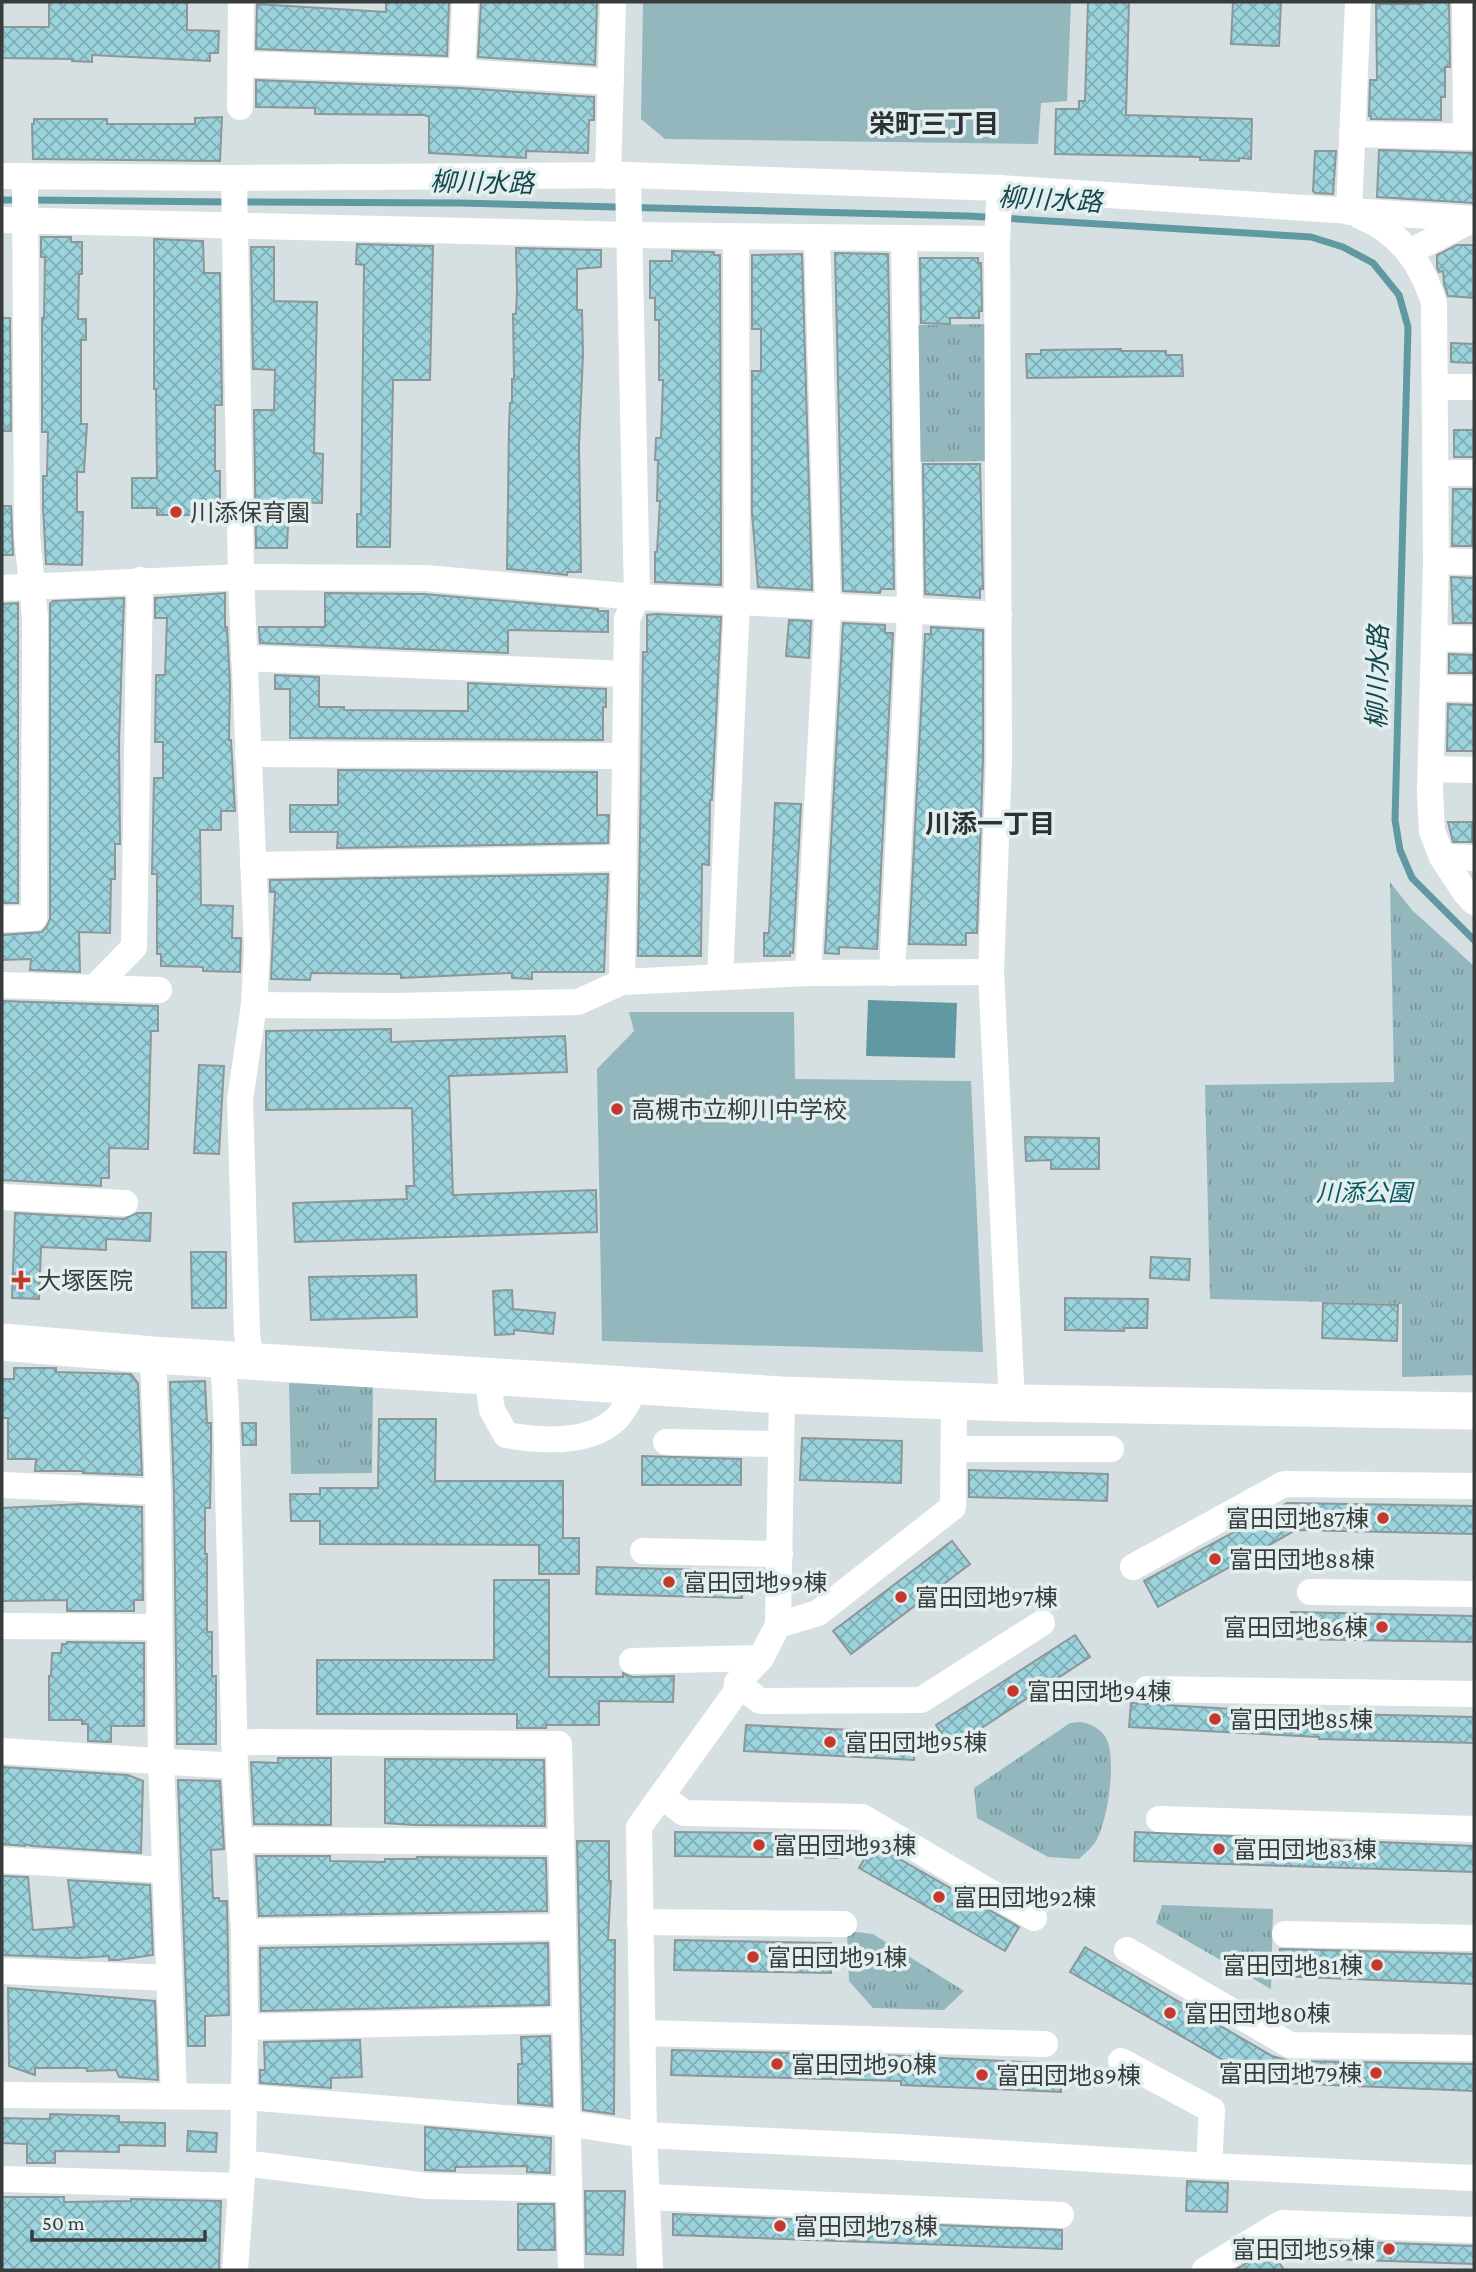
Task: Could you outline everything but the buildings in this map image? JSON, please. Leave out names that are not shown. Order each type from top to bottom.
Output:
[{"type":"street","points":[[240,107],[241,2]]},
{"type":"street","points":[[462,72],[465,2]]},
{"type":"street","points":[[613,2],[611,82],[618,175],[631,235],[637,597],[626,619],[622,982]]},
{"type":"street","points":[[1349,212],[1358,2]]},
{"type":"street","points":[[1352,134],[1470,137],[1469,39],[1465,2]]},
{"type":"street","points":[[241,64],[462,72],[611,82]]},
{"type":"street","points":[[2,919],[34,918],[35,617],[27,535],[13,176],[234,178],[618,175],[1000,188],[1474,219]]},
{"type":"street","points":[[234,178],[240,577],[257,949],[254,1005],[240,1100],[247,1334],[237,1359],[226,1408],[234,1754],[244,1932],[245,2027],[242,2174],[235,2270]]},
{"type":"street","points":[[1000,188],[996,239],[999,760],[991,972],[1012,1403]]},
{"type":"street","points":[[1349,212],[1373,221],[1395,236],[1427,278],[1434,303],[1436,561],[1432,831],[1442,857],[1474,902]]},
{"type":"street","points":[[1409,252],[1474,219]]},
{"type":"street","points":[[13,220],[631,235],[996,239]]},
{"type":"street","points":[[720,977],[737,602],[736,236]]},
{"type":"street","points":[[808,973],[828,607],[817,237]]},
{"type":"street","points":[[892,973],[910,611],[905,238]]},
{"type":"street","points":[[1436,387],[1474,387]]},
{"type":"street","points":[[1436,473],[1474,473]]},
{"type":"street","points":[[1436,561],[1474,562]]},
{"type":"street","points":[[2,588],[33,589],[140,580],[240,577],[425,578],[637,597],[999,615]]},
{"type":"street","points":[[94,988],[134,947],[140,580]]},
{"type":"street","points":[[1434,638],[1474,639]]},
{"type":"street","points":[[244,658],[626,674]]},
{"type":"street","points":[[1433,688],[1474,689]]},
{"type":"street","points":[[248,754],[625,756]]},
{"type":"street","points":[[1431,769],[1474,770]]},
{"type":"street","points":[[1442,857],[1474,858]]},
{"type":"street","points":[[253,865],[623,858]]},
{"type":"street","points":[[254,1005],[393,1006],[578,1002],[622,982],[808,973],[991,972]]},
{"type":"street","points":[[2,985],[159,990]]},
{"type":"street","points":[[2,1197],[125,1203]]},
{"type":"street","points":[[2,1342],[153,1355],[782,1395],[1012,1403],[1474,1411]]},
{"type":"street","points":[[153,1355],[158,1492],[160,1762],[174,2096]]},
{"type":"street","points":[[486,1375],[492,1410],[506,1435],[526,1439],[565,1439],[592,1433],[617,1418],[638,1385]]},
{"type":"street","points":[[650,2270],[644,2135],[639,1827],[736,1692],[737,1683],[761,1658],[778,1625],[782,1395]]},
{"type":"street","points":[[778,1625],[818,1613],[953,1507],[954,1401]]},
{"type":"street","points":[[666,1442],[781,1444]]},
{"type":"street","points":[[954,1449],[1111,1449]]},
{"type":"street","points":[[1133,1567],[1284,1484],[1474,1486]]},
{"type":"street","points":[[2,1485],[158,1492]]},
{"type":"street","points":[[643,1551],[780,1554]]},
{"type":"street","points":[[1310,1592],[1474,1594]]},
{"type":"street","points":[[737,1683],[760,1700],[921,1700],[1042,1623]]},
{"type":"street","points":[[2,1626],[159,1627]]},
{"type":"street","points":[[632,1661],[761,1658]]},
{"type":"street","points":[[1147,1689],[1474,1694]]},
{"type":"street","points":[[2,1751],[160,1762],[234,1754],[559,1744],[571,2270]]},
{"type":"street","points":[[662,1796],[684,1813],[862,1817],[1034,1918]]},
{"type":"street","points":[[1159,1819],[1474,1829]]},
{"type":"street","points":[[239,1840],[561,1842]]},
{"type":"street","points":[[2,1860],[165,1870]]},
{"type":"street","points":[[640,1922],[844,1924]]},
{"type":"street","points":[[244,1932],[562,1927]]},
{"type":"street","points":[[1285,1934],[1474,1938]]},
{"type":"street","points":[[1127,1950],[1290,2045],[1474,2048]]},
{"type":"street","points":[[2,1971],[169,1979]]},
{"type":"street","points":[[245,2027],[564,2020]]},
{"type":"street","points":[[643,2033],[1045,2045]]},
{"type":"street","points":[[1121,2061],[1212,2110],[1209,2166]]},
{"type":"street","points":[[2,2095],[244,2097],[566,2123],[644,2135],[1474,2178]]},
{"type":"street","points":[[2,2179],[242,2174],[427,2186],[568,2189]]},
{"type":"street","points":[[647,2197],[1061,2215]]},
{"type":"street","points":[[1205,2270],[1282,2224],[1474,2230]]},
{"type":"green space","points":[[643,2],[1071,2],[1067,101],[1041,103],[1038,144],[665,139],[641,119]]},
{"type":"green space","points":[[987,324],[989,461],[919,462],[917,325]]},
{"type":"green space","name":"川添公園","points":[[1390,882],[1412,910],[1474,966],[1474,1375],[1402,1377],[1402,1304],[1210,1299],[1205,1085],[1394,1082]]},
{"type":"green space","points":[[629,1012],[794,1012],[795,1079],[971,1081],[983,1352],[602,1341],[597,1069],[634,1031]]},
{"type":"green space","points":[[289,1383],[373,1387],[372,1473],[291,1474]]},
{"type":"green space","points":[[1080,1722],[1095,1727],[1106,1738],[1111,1774],[1108,1803],[1101,1829],[1094,1844],[1079,1859],[1048,1857],[977,1818],[974,1788],[1070,1723]]},
{"type":"green space","points":[[1162,1905],[1273,1909],[1271,1989],[1156,1923]]},
{"type":"green space","points":[[847,1931],[873,1934],[964,1991],[944,2010],[873,2008],[849,1981]]},
{"type":"shaded area","points":[[868,1000],[957,1003],[955,1058],[866,1056]]},
{"type":"waterway","name":"柳川水路","points":[[2,200],[19,200]]},
{"type":"waterway","name":"柳川水路","points":[[30,200],[229,202]]},
{"type":"waterway","name":"柳川水路","points":[[240,202],[459,203],[968,216],[1311,237],[1343,247],[1373,263],[1399,295],[1408,327],[1395,820],[1400,850],[1412,878],[1474,940]]},
{"type":"place","name":"川添保育園","points":[[176,512]]},
{"type":"place","name":"高槻市立柳川中学校","points":[[617,1109]]},
{"type":"place","name":"大塚医院","points":[[21,1280]]},
{"type":"place","name":"富田団地87棟","points":[[1383,1518]]},
{"type":"place","name":"富田団地88棟","points":[[1215,1559]]},
{"type":"place","name":"富田団地99棟","points":[[669,1582]]},
{"type":"place","name":"富田団地97棟","points":[[901,1597]]},
{"type":"place","name":"富田団地86棟","points":[[1382,1627]]},
{"type":"place","name":"富田団地94棟","points":[[1013,1691]]},
{"type":"place","name":"富田団地85棟","points":[[1215,1719]]},
{"type":"place","name":"富田団地95棟","points":[[830,1742]]},
{"type":"place","name":"富田団地93棟","points":[[759,1845]]},
{"type":"place","name":"富田団地83棟","points":[[1219,1849]]},
{"type":"place","name":"富田団地92棟","points":[[939,1897]]},
{"type":"place","name":"富田団地91棟","points":[[753,1957]]},
{"type":"place","name":"富田団地81棟","points":[[1377,1965]]},
{"type":"place","name":"富田団地80棟","points":[[1170,2013]]},
{"type":"place","name":"富田団地90棟","points":[[777,2064]]},
{"type":"place","name":"富田団地79棟","points":[[1376,2073]]},
{"type":"place","name":"富田団地89棟","points":[[982,2075]]},
{"type":"place","name":"富田団地78棟","points":[[780,2226]]},
{"type":"place","name":"富田団地59棟","points":[[1389,2249]]},
{"type":"district","name":"栄町三丁目","points":[[934,124]]},
{"type":"district","name":"川添一丁目","points":[[990,824]]}]
